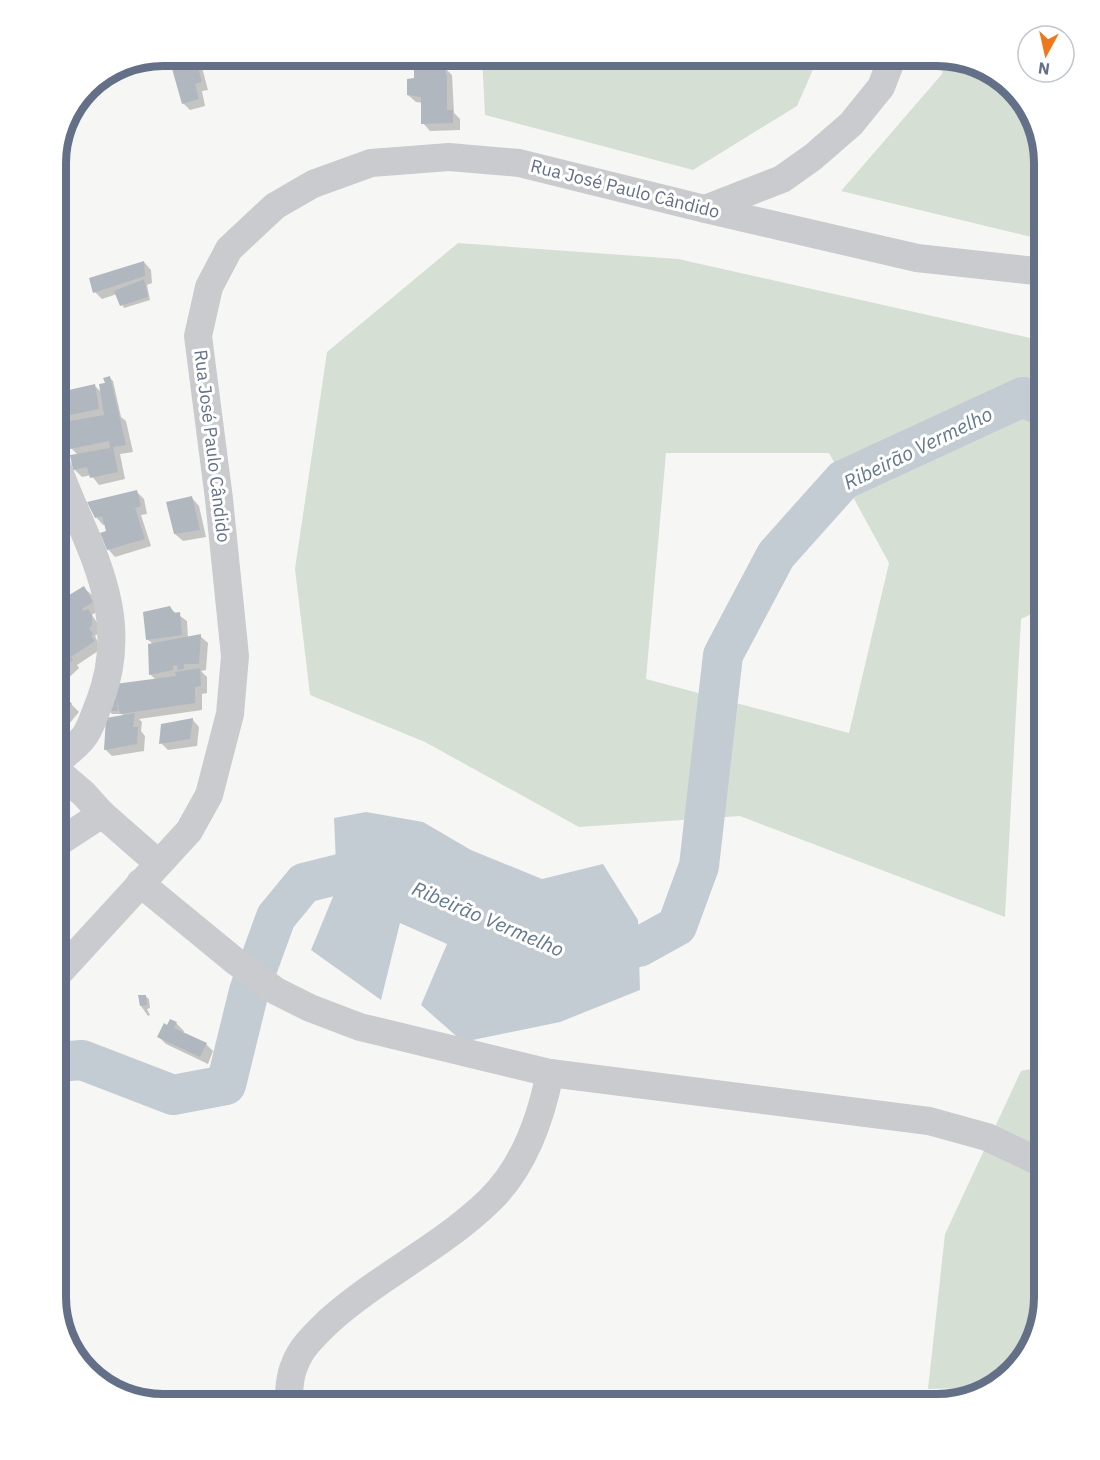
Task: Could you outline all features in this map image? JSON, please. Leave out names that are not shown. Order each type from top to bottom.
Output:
[{"type":"street","points":[[705,209],[782,179],[813,157],[851,124],[881,87],[888,66]]},
{"type":"street","name":"Rua José Paulo Cândido","points":[[66,965],[189,831],[209,795],[230,714],[235,656],[219,500],[198,336],[209,288],[229,249],[275,206],[313,184],[371,163],[449,157],[519,163],[917,258],[1034,271]]},
{"type":"street","points":[[66,486],[84,528],[105,590],[110,618],[111,647],[107,682],[84,737],[66,754]]},
{"type":"street","points":[[66,779],[102,814],[149,873],[235,961],[276,991],[310,1008],[360,1027],[550,1073],[928,1121],[987,1137],[1034,1159]]},
{"type":"street","points":[[66,837],[102,814]]},
{"type":"street","points":[[289,1394],[295,1363],[314,1336],[367,1289],[467,1220],[491,1199],[506,1181],[513,1172],[543,1107],[550,1073]]},
{"type":"shaded area","points":[[483,66],[815,66],[797,106],[693,170],[485,115]]},
{"type":"shaded area","points":[[943,66],[974,73],[1006,94],[1018,109],[1027,126],[1033,150],[1034,238],[841,191],[942,74]]},
{"type":"shaded area","points":[[458,243],[678,259],[1034,339],[1034,613],[1021,619],[1005,917],[740,816],[579,827],[425,742],[310,695],[295,569],[327,352]],"holes":[[[666,453],[829,453],[889,563],[849,733],[646,679]]]},
{"type":"shaded area","points":[[1034,1068],[1034,1297],[1031,1322],[1014,1356],[991,1378],[972,1388],[928,1389],[945,1234],[1021,1071]]},
{"type":"water","points":[[366,812],[423,822],[471,850],[542,879],[603,864],[638,920],[640,990],[560,1022],[463,1042],[421,1005],[447,944],[400,923],[381,1000],[311,950],[337,887],[334,818]]},
{"type":"building","points":[[171,66],[198,66],[202,82],[195,84],[199,99],[182,104]]},
{"type":"building","points":[[445,66],[447,110],[453,110],[453,123],[421,124],[421,97],[407,95],[407,79],[414,78],[414,67]]},
{"type":"building","points":[[144,261],[145,276],[93,293],[89,278]]},
{"type":"building","points":[[144,279],[148,297],[120,306],[114,291]]},
{"type":"building","points":[[110,376],[126,445],[113,447],[118,472],[90,478],[87,467],[73,470],[70,455],[110,448],[109,441],[70,449],[66,422],[104,415],[99,384],[105,383],[103,378]]},
{"type":"building","points":[[95,384],[99,409],[66,416],[66,391]]},
{"type":"building","points":[[137,490],[141,506],[135,508],[145,539],[107,550],[100,533],[106,531],[102,516],[95,518],[87,502]]},
{"type":"building","points":[[192,496],[200,530],[174,534],[166,502]]},
{"type":"building","points":[[84,586],[93,602],[82,609],[83,611],[88,609],[92,615],[92,626],[89,628],[95,641],[71,657],[73,660],[66,666],[66,597]]},
{"type":"building","points":[[170,606],[174,613],[180,612],[182,635],[146,640],[143,612]]},
{"type":"building","points":[[201,634],[199,664],[184,664],[184,669],[178,670],[177,665],[173,666],[173,670],[149,675],[148,644]]},
{"type":"building","points":[[200,668],[201,686],[195,687],[195,703],[120,714],[117,699],[118,711],[107,711],[107,685],[176,676],[175,672]]},
{"type":"building","points":[[66,697],[72,704],[66,712]]},
{"type":"building","points":[[135,713],[133,727],[138,727],[137,744],[104,750],[106,718]]},
{"type":"building","points":[[193,718],[190,739],[159,744],[161,724]]},
{"type":"building","points":[[138,995],[146,995],[147,1005],[140,1006]]},
{"type":"building","points":[[170,1019],[177,1022],[174,1028],[207,1043],[200,1057],[157,1037],[164,1023],[167,1025]]},
{"type":"waterway","name":"Ribeirão Vermelho","points":[[585,954],[639,947],[677,926],[699,866],[723,655],[776,555],[843,480],[1023,397],[1034,402]]},
{"type":"waterway","name":"Ribeirão Vermelho","points":[[66,1061],[82,1060],[173,1095],[226,1085],[249,991],[276,917],[304,883],[344,873],[390,878]]}]
